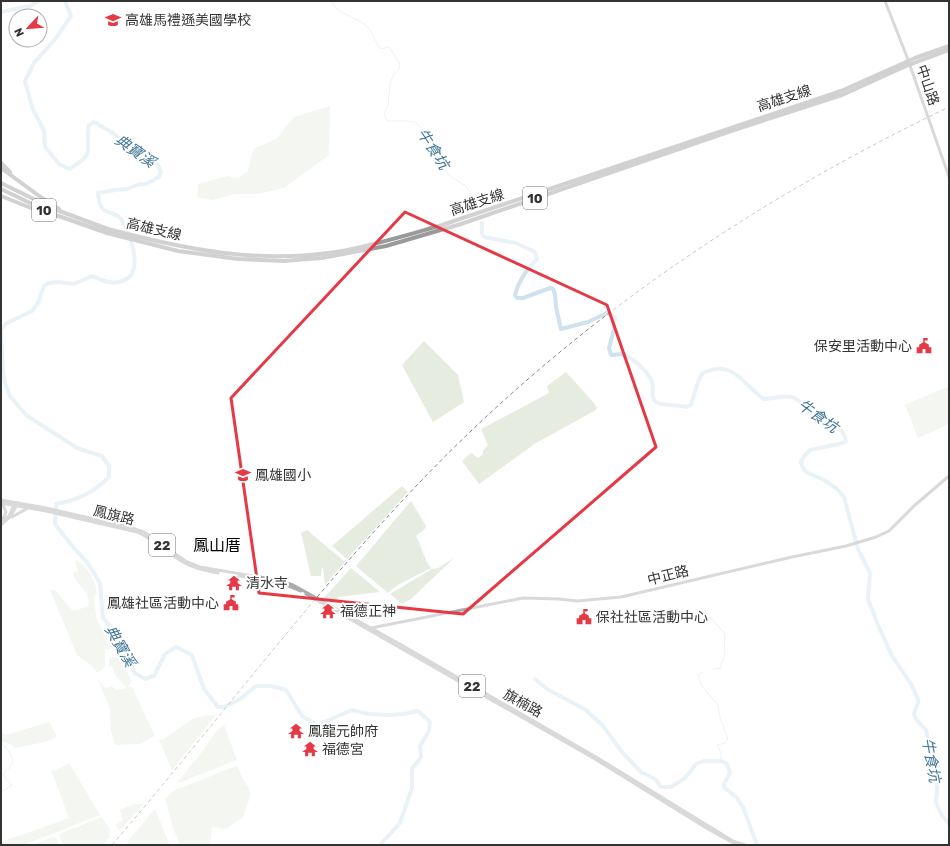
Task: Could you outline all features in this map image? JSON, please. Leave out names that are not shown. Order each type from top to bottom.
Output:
[{"type":"highway","name":"高雄支線","points":[[1,189],[53,214],[88,227],[177,247],[236,255],[284,256],[336,252],[383,242],[442,225],[841,91],[915,58],[949,46]]},
{"type":"highway","name":"高雄支線","points":[[1,183],[108,231],[178,251],[238,259],[284,261],[322,258],[386,246],[461,224],[734,130],[842,95],[906,66],[949,50]]},
{"type":"highway","points":[[1,163],[19,181]]},
{"type":"highway","points":[[1,168],[42,198],[68,214]]},
{"type":"highway","points":[[1,196],[45,214],[88,227]]},
{"type":"main road","name":"中山路","points":[[885,1],[907,57],[949,177]]},
{"type":"main road","name":"中正路","points":[[370,629],[522,598],[559,598],[577,600],[621,597],[854,544],[885,533],[893,528],[915,505],[949,476]]},
{"type":"main road","name":"22","points":[[1,500],[28,508],[46,509]]},
{"type":"main road","name":"22","points":[[1,503],[46,509],[60,513]]},
{"type":"main road","points":[[1,503],[6,511],[5,517],[1,522]]},
{"type":"main road","points":[[1,525],[13,514],[16,505]]},
{"type":"main road","points":[[1,522],[9,516],[16,505]]},
{"type":"main road","points":[[7,520],[28,508]]},
{"type":"main road","name":"鳳旗路","points":[[60,513],[129,527],[144,532],[187,562],[200,568],[289,583]]},
{"type":"main road","name":"鳳旗路","points":[[60,513],[137,532],[147,537],[185,564],[198,570],[263,580],[294,588]]},
{"type":"main road","name":"旗楠路","points":[[289,583],[595,759],[708,829],[737,845]]},
{"type":"main road","name":"旗楠路","points":[[294,588],[370,629],[596,757],[733,841],[745,845]]},
{"type":"highlighted area","points":[[405,212],[607,305],[656,447],[463,614],[259,593],[231,398]]},
{"type":"shaded area","points":[[330,106],[329,155],[284,188],[257,194],[235,194],[213,200],[197,197],[198,184],[228,176],[237,179],[248,171],[253,149],[276,139],[294,117]]},
{"type":"shaded area","points":[[424,341],[458,375],[464,402],[433,422],[402,365]]},
{"type":"shaded area","points":[[566,372],[594,403],[597,408],[596,410],[536,443],[479,484],[462,461],[471,453],[478,458],[483,454],[483,451],[488,445],[481,429],[549,393],[547,386]]},
{"type":"shaded area","points":[[949,386],[949,424],[918,438],[905,405]]},
{"type":"shaded area","points":[[402,486],[408,492],[347,559],[332,546]]},
{"type":"shaded area","points":[[411,501],[426,526],[425,529],[416,536],[431,568],[392,589],[388,593],[356,566]]},
{"type":"shaded area","points":[[307,530],[345,562],[325,585],[323,568],[321,576],[311,576],[301,533]]},
{"type":"shaded area","points":[[454,558],[411,599],[402,604],[390,594],[432,569],[438,568]]},
{"type":"shaded area","points":[[77,560],[85,567],[93,579],[97,594],[94,596],[96,617],[113,648],[105,650],[105,667],[97,673],[91,665],[77,655],[50,590],[55,590],[72,610],[77,610],[88,606],[89,601],[86,592],[74,578],[73,573],[78,571],[75,562]]},
{"type":"shaded area","points":[[351,568],[380,592],[338,597],[337,605],[378,603],[380,611],[354,616],[324,598]]},
{"type":"shaded area","points":[[114,657],[119,658],[132,681],[128,687],[132,687],[155,736],[139,744],[115,745],[111,731],[110,708],[97,679],[106,688],[112,686],[116,690],[127,688],[115,675],[112,666],[109,667],[109,659]]},
{"type":"shaded area","points":[[215,716],[172,770],[159,740],[164,739],[191,720],[198,717]]},
{"type":"shaded area","points":[[49,722],[57,737],[45,742],[16,748],[3,741],[1,742],[1,732],[6,735]]},
{"type":"shaded area","points":[[224,725],[237,760],[176,784],[199,756],[217,730]]},
{"type":"shaded area","points":[[69,763],[100,815],[24,845],[1,845],[1,842],[69,818],[51,770],[56,771]]},
{"type":"shaded area","points":[[236,766],[250,790],[250,797],[243,817],[226,829],[212,827],[210,845],[180,845],[165,799],[173,791]]},
{"type":"shaded area","points":[[134,804],[143,804],[120,831],[116,825],[123,820],[120,810]]},
{"type":"shaded area","points":[[155,809],[169,843],[165,845],[129,845],[127,842]]},
{"type":"shaded area","points":[[102,817],[110,830],[110,837],[103,845],[63,845],[59,834]]},
{"type":"shaded area","points":[[53,837],[57,839],[59,845],[33,845]]},
{"type":"waterway","name":"典寶溪","points":[[1,12],[30,6],[39,1]]},
{"type":"waterway","name":"典寶溪","points":[[1,329],[7,323],[32,311],[38,303],[44,286],[49,283],[59,282],[74,284],[92,276],[107,282],[118,282],[128,277],[132,272],[134,265],[133,250],[129,235],[120,218],[102,208],[99,202],[98,193],[127,189],[140,184],[146,184],[159,177],[161,172],[157,164],[141,156],[113,133],[94,122],[89,125],[87,154],[84,159],[69,169],[59,164],[45,147],[44,131],[32,107],[25,81],[34,63],[56,38],[71,16],[65,1]]},
{"type":"waterway","name":"牛食坑","points":[[331,1],[333,5],[341,12],[364,24],[372,33],[381,49],[389,47],[400,64],[399,69],[394,74],[390,83],[388,105],[384,114],[387,121],[407,121],[414,122],[419,125],[429,137],[438,158],[446,171],[450,176],[466,186],[480,208]]},
{"type":"waterway","name":"牛食坑","points":[[482,223],[482,234],[484,237],[516,243],[535,252],[537,259],[526,271],[516,290],[515,295],[517,298],[523,298],[550,288],[553,289],[561,329],[588,322],[607,313],[615,317],[614,329],[609,348],[611,355],[625,355],[644,369],[652,382],[652,396],[656,402],[687,407],[691,405],[697,384],[703,373],[717,369],[725,369],[739,377],[764,399],[785,396],[795,398],[800,401],[810,413],[841,430],[846,441],[843,443],[810,450],[801,462],[806,472],[824,480],[837,489],[844,497],[858,549],[870,573],[868,599],[892,656],[911,684],[918,699],[914,714],[916,719],[926,730],[937,781],[936,802],[941,814],[949,824]]},
{"type":"waterway","name":"典寶溪","points":[[1,330],[3,373],[10,396],[26,415],[77,448],[102,456],[109,466],[109,477],[91,492],[78,498],[56,504],[55,524],[87,562],[100,583],[103,618],[113,629],[135,673],[145,679],[154,676],[165,654],[176,647],[192,655],[204,689],[218,707],[224,707],[240,699],[256,686],[271,686],[286,690],[302,716],[317,725],[352,710],[368,714],[389,715],[418,711],[430,722],[429,731],[420,746],[421,757],[412,769],[412,788],[400,823],[380,845]]},
{"type":"waterway","points":[[637,620],[654,610],[665,624],[706,616],[711,618],[725,634],[724,658],[721,668],[713,669]]},
{"type":"waterway","points":[[703,672],[698,675],[701,685],[718,705],[720,718],[728,739],[724,743],[717,745],[721,753],[721,761]]},
{"type":"waterway","points":[[535,679],[547,689],[586,710],[603,726],[622,752],[641,772],[655,779],[661,787],[671,787],[685,778],[696,764],[704,761],[721,761],[727,764],[730,773],[724,787],[737,798],[743,807],[757,845]]},
{"type":"waterway","points":[[1,743],[9,751],[13,760],[11,766],[3,774],[12,785],[1,792]]},
{"type":"railway","points":[[112,845],[301,616],[379,526],[420,482],[478,424],[539,370],[602,319],[667,270],[735,225],[804,183],[949,107]]},
{"type":"place","name":"高雄馬禮遜美國學校","points":[[113,20]]},
{"type":"place","name":"保安里活動中心","points":[[924,346]]},
{"type":"place","name":"鳳雄國小","points":[[243,475]]},
{"type":"place","name":"清水寺","points":[[234,583]]},
{"type":"place","name":"鳳雄社區活動中心","points":[[231,603]]},
{"type":"place","name":"福德正神","points":[[328,611]]},
{"type":"place","name":"保社社區活動中心","points":[[584,617]]},
{"type":"place","name":"鳳龍元帥府","points":[[296,731]]},
{"type":"place","name":"福德宮","points":[[310,749]]},
{"type":"district","name":"鳳山厝","points":[[217,545]]}]
